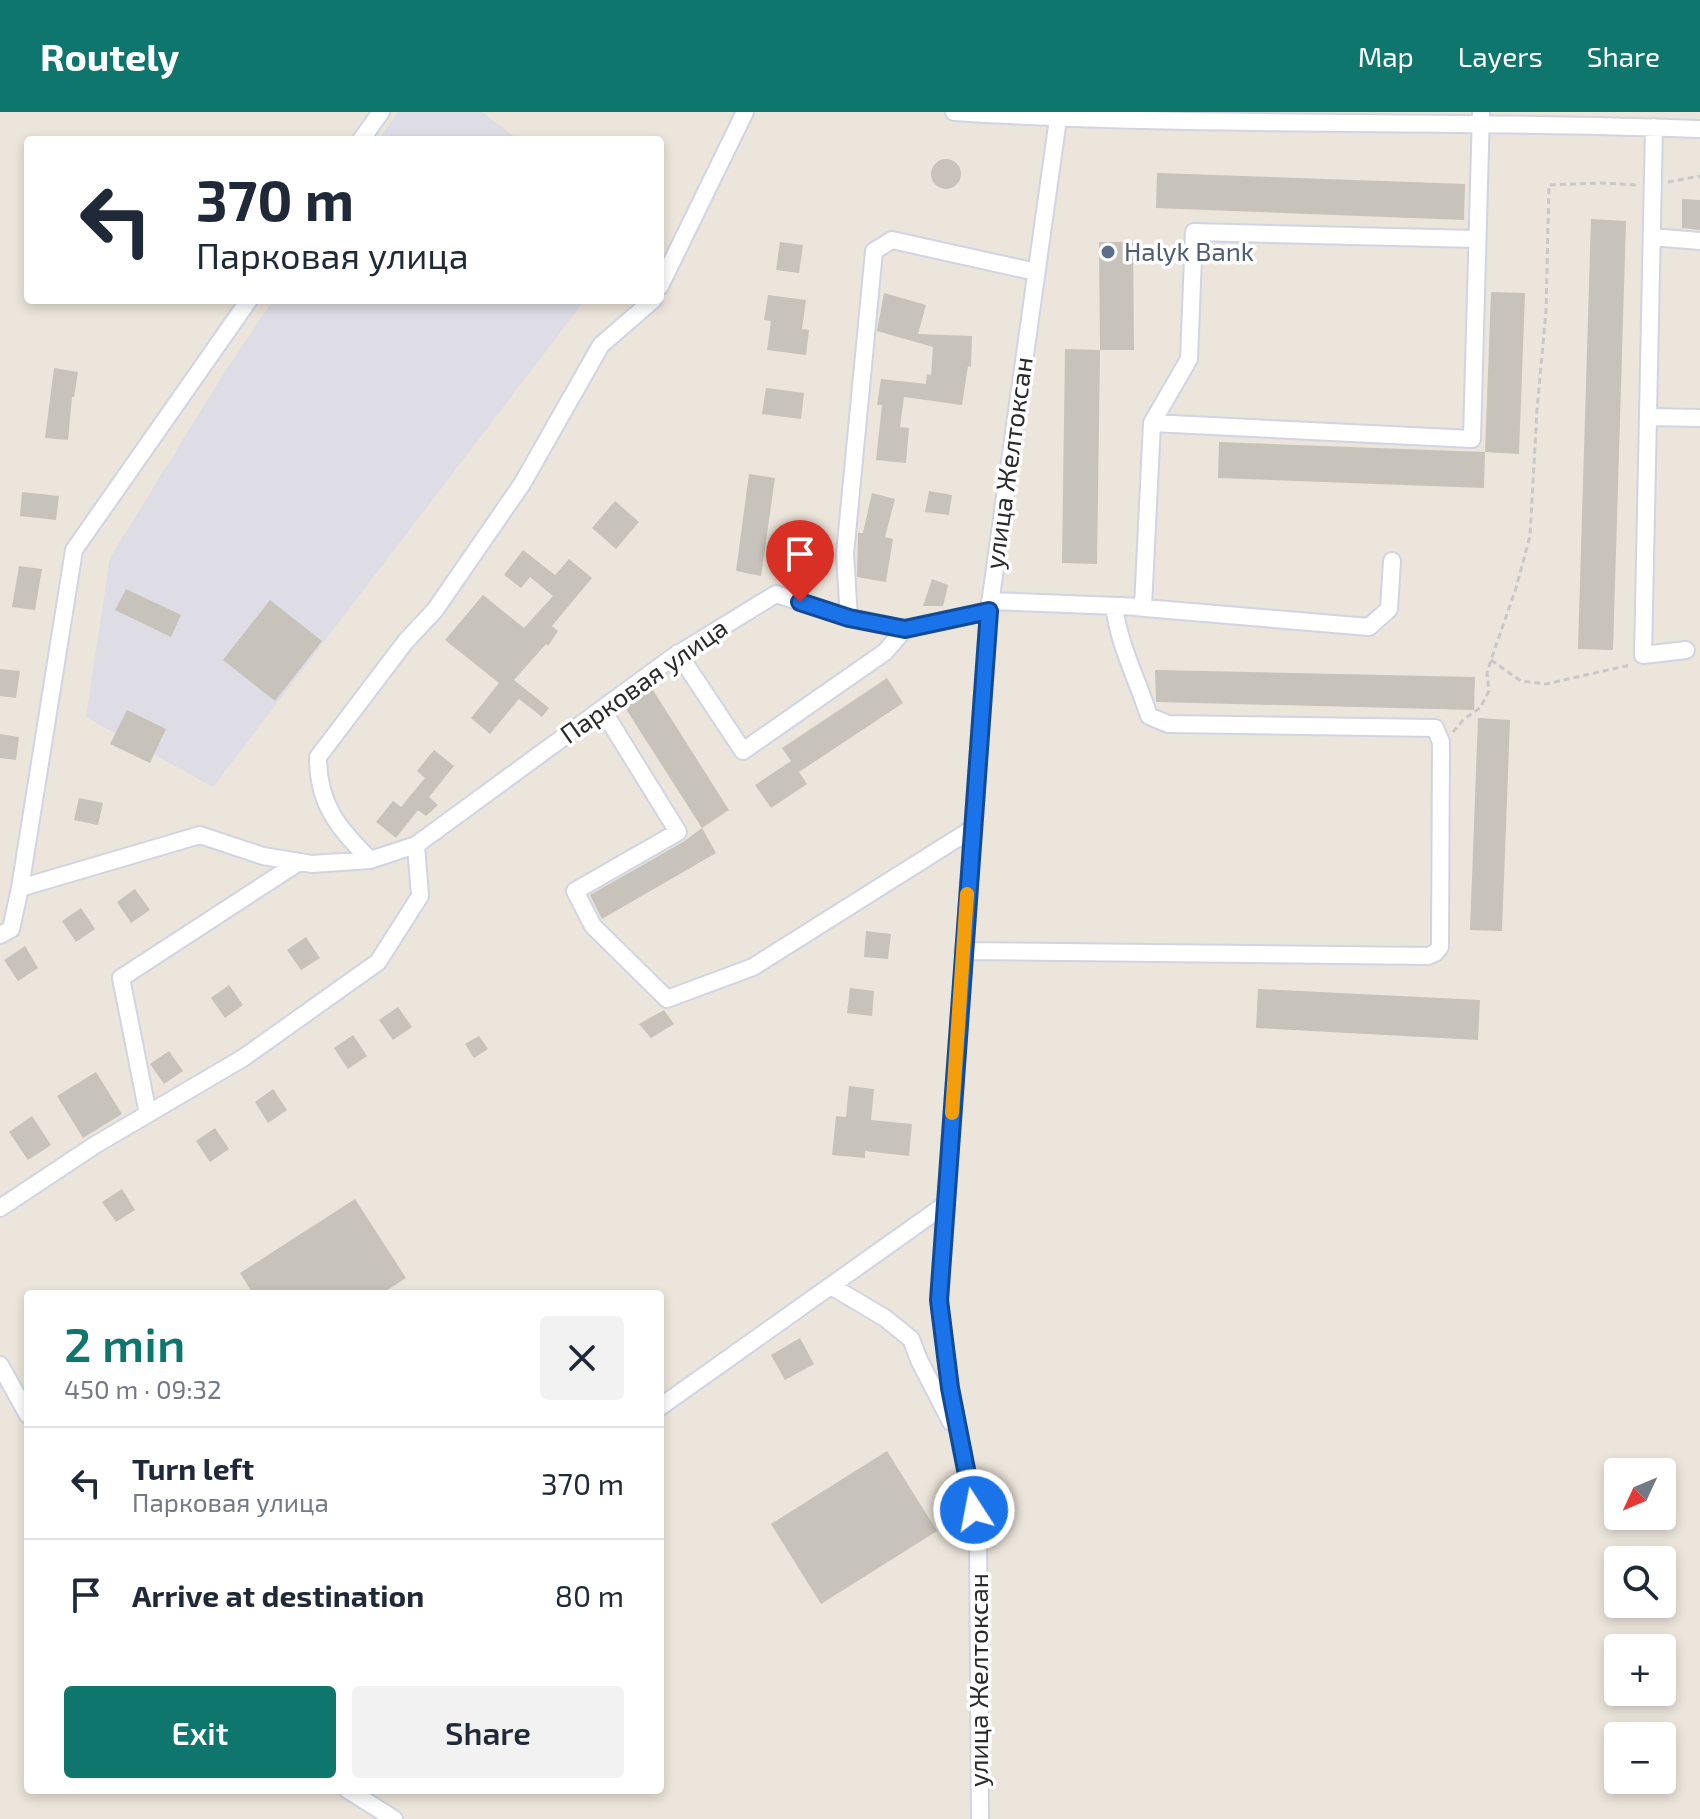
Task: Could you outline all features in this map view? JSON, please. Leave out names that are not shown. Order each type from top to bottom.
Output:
[{"type":"street","points":[[364,136],[381,112]]},
{"type":"street","points":[[664,278],[745,112]]},
{"type":"street","points":[[954,112],[1480,118],[1700,129]]},
{"type":"street","name":"улица Желтоксан","points":[[980,1819],[978,1534],[950,1388],[939,1300],[989,606],[1058,115]]},
{"type":"street","points":[[1152,423],[1472,439],[1480,118]]},
{"type":"street","points":[[1654,127],[1643,655],[1686,650]]},
{"type":"street","points":[[963,951],[1428,956],[1435,953],[1440,941],[1441,742],[1435,728],[1168,724],[1149,716],[1116,623],[1121,606],[1143,607],[1152,423],[1189,359],[1194,232],[1477,239]]},
{"type":"street","points":[[1652,237],[1700,241]]},
{"type":"street","points":[[849,618],[845,554],[874,251],[892,240],[1036,272]]},
{"type":"street","points":[[0,935],[11,929],[20,888],[74,550],[246,304]]},
{"type":"street","points":[[370,860],[341,830],[326,805],[318,780],[318,757],[406,641],[435,610],[514,497],[601,345],[648,304]]},
{"type":"street","points":[[1648,417],[1700,418]]},
{"type":"street","name":"Парковая улица","points":[[20,888],[200,835],[263,856],[312,864],[370,860],[416,845],[678,653],[776,594],[849,618],[905,629],[989,606],[1121,606],[1369,627],[1389,609],[1392,561]]},
{"type":"street","points":[[678,653],[743,751],[885,652],[905,629]]},
{"type":"street","points":[[602,709],[678,832],[575,891],[593,926],[667,999],[753,967],[972,829]]},
{"type":"street","points":[[0,1208],[243,1058],[378,962],[420,896],[416,845]]},
{"type":"street","points":[[148,1114],[121,978],[299,862]]},
{"type":"street","points":[[664,1404],[946,1204]]},
{"type":"street","points":[[831,1286],[885,1318],[911,1339],[960,1438]]},
{"type":"street","points":[[0,1365],[24,1408]]},
{"type":"street","points":[[354,1794],[394,1819]]},
{"type":"path","points":[[1441,742],[1480,708],[1489,691],[1487,673],[1530,536],[1546,311],[1549,185],[1600,183],[1652,186],[1700,176]]},
{"type":"path","points":[[1491,660],[1521,681],[1546,684],[1628,665],[1643,655]]},
{"type":"shaded area","points":[[398,112],[482,112],[514,136],[382,136]]},
{"type":"shaded area","points":[[270,304],[582,304],[213,787],[86,717],[110,558]]},
{"type":"building","points":[[946,159],[957,163],[961,174],[957,185],[946,189],[935,185],[931,174],[935,163]]},
{"type":"building","points":[[1157,173],[1465,184],[1464,220],[1156,208]]},
{"type":"building","points":[[1682,199],[1700,200],[1700,230],[1682,228]]},
{"type":"building","points":[[1591,219],[1626,221],[1613,650],[1578,649]]},
{"type":"building","points":[[780,242],[803,245],[799,273],[776,270]]},
{"type":"building","points":[[1099,242],[1133,242],[1134,350],[1100,350]]},
{"type":"building","points":[[1491,292],[1525,293],[1519,454],[1485,452]]},
{"type":"building","points":[[884,293],[926,305],[918,334],[972,336],[971,367],[968,366],[962,405],[904,397],[900,427],[909,428],[906,463],[876,460],[882,405],[877,405],[881,379],[926,384],[927,374],[931,375],[933,347],[877,331]]},
{"type":"building","points":[[768,295],[806,300],[802,329],[809,330],[806,355],[767,350],[771,321],[764,320]]},
{"type":"building","points":[[1065,349],[1100,350],[1097,564],[1062,563]]},
{"type":"building","points":[[54,368],[78,372],[68,440],[45,438]]},
{"type":"building","points":[[766,388],[804,393],[801,419],[762,414]]},
{"type":"building","points":[[1219,442],[1485,452],[1484,488],[1218,478]]},
{"type":"building","points":[[749,474],[775,478],[761,576],[736,571]]},
{"type":"building","points":[[929,491],[952,495],[949,515],[925,512]]},
{"type":"building","points":[[22,492],[59,496],[56,520],[20,516]]},
{"type":"building","points":[[872,493],[895,499],[885,537],[893,539],[886,582],[857,577],[858,533],[863,533]]},
{"type":"building","points":[[615,501],[639,522],[616,549],[592,528]]},
{"type":"building","points":[[523,550],[555,575],[569,559],[592,578],[552,626],[558,631],[548,646],[546,644],[514,680],[549,708],[542,717],[519,699],[490,734],[471,718],[499,683],[445,640],[483,595],[524,628],[553,596],[530,577],[521,588],[504,575]]},
{"type":"building","points":[[19,566],[42,569],[35,610],[12,607]]},
{"type":"building","points":[[932,579],[948,585],[943,606],[923,606]]},
{"type":"building","points":[[126,589],[181,615],[171,637],[115,610]]},
{"type":"building","points":[[270,600],[322,641],[275,701],[223,660]]},
{"type":"building","points":[[0,669],[20,671],[16,698],[0,696]]},
{"type":"building","points":[[1155,670],[1475,677],[1474,710],[1156,702]]},
{"type":"building","points":[[887,678],[903,703],[799,772],[807,784],[771,808],[755,785],[791,761],[782,748]]},
{"type":"building","points":[[651,687],[729,810],[702,828],[624,706]]},
{"type":"building","points":[[127,710],[166,729],[150,763],[110,744]]},
{"type":"building","points":[[1478,718],[1510,720],[1502,931],[1470,930]]},
{"type":"building","points":[[0,734],[19,737],[16,760],[0,758]]},
{"type":"building","points":[[434,750],[454,766],[429,797],[438,805],[426,816],[418,810],[396,838],[376,822],[393,801],[401,807],[425,778],[417,771]]},
{"type":"building","points":[[79,798],[103,803],[98,825],[74,820]]},
{"type":"building","points":[[702,828],[716,853],[602,919],[590,895]]},
{"type":"building","points":[[135,889],[150,910],[131,923],[117,902]]},
{"type":"building","points":[[81,908],[95,929],[76,942],[62,921]]},
{"type":"building","points":[[866,931],[891,934],[888,959],[864,957]]},
{"type":"building","points":[[306,937],[320,958],[301,970],[287,950]]},
{"type":"building","points":[[25,946],[38,968],[18,981],[4,960]]},
{"type":"building","points":[[229,985],[243,1005],[225,1018],[211,998]]},
{"type":"building","points":[[850,988],[874,991],[872,1016],[847,1013]]},
{"type":"building","points":[[1258,989],[1480,1000],[1478,1040],[1256,1028]]},
{"type":"building","points":[[398,1007],[412,1027],[393,1040],[379,1020]]},
{"type":"building","points":[[664,1010],[674,1024],[651,1038],[639,1024]]},
{"type":"building","points":[[353,1035],[367,1056],[348,1069],[334,1048]]},
{"type":"building","points":[[479,1036],[488,1049],[474,1058],[465,1044]]},
{"type":"building","points":[[169,1051],[183,1071],[164,1084],[150,1064]]},
{"type":"building","points":[[96,1072],[122,1114],[83,1138],[57,1096]]},
{"type":"building","points":[[849,1086],[874,1089],[871,1120],[912,1124],[909,1156],[865,1151],[865,1158],[832,1155],[836,1116],[846,1117]]},
{"type":"building","points":[[273,1089],[287,1110],[268,1123],[255,1102]]},
{"type":"building","points":[[32,1116],[51,1145],[28,1160],[9,1132]]},
{"type":"building","points":[[215,1128],[229,1149],[210,1162],[196,1141]]},
{"type":"building","points":[[122,1189],[135,1210],[116,1222],[102,1202]]},
{"type":"building","points":[[355,1199],[406,1278],[387,1290],[251,1290],[240,1273]]},
{"type":"building","points":[[800,1338],[814,1364],[785,1380],[771,1355]]},
{"type":"building","points":[[887,1451],[937,1531],[821,1604],[771,1524]]},
{"type":"slow traffic","points":[[952,1113],[967,894]]},
{"type":"place","name":"Halyk Bank","points":[[1108,252]]},
{"type":"route","points":[[800,602],[849,618],[905,629],[989,611],[939,1300],[950,1388],[974,1510]]}]
